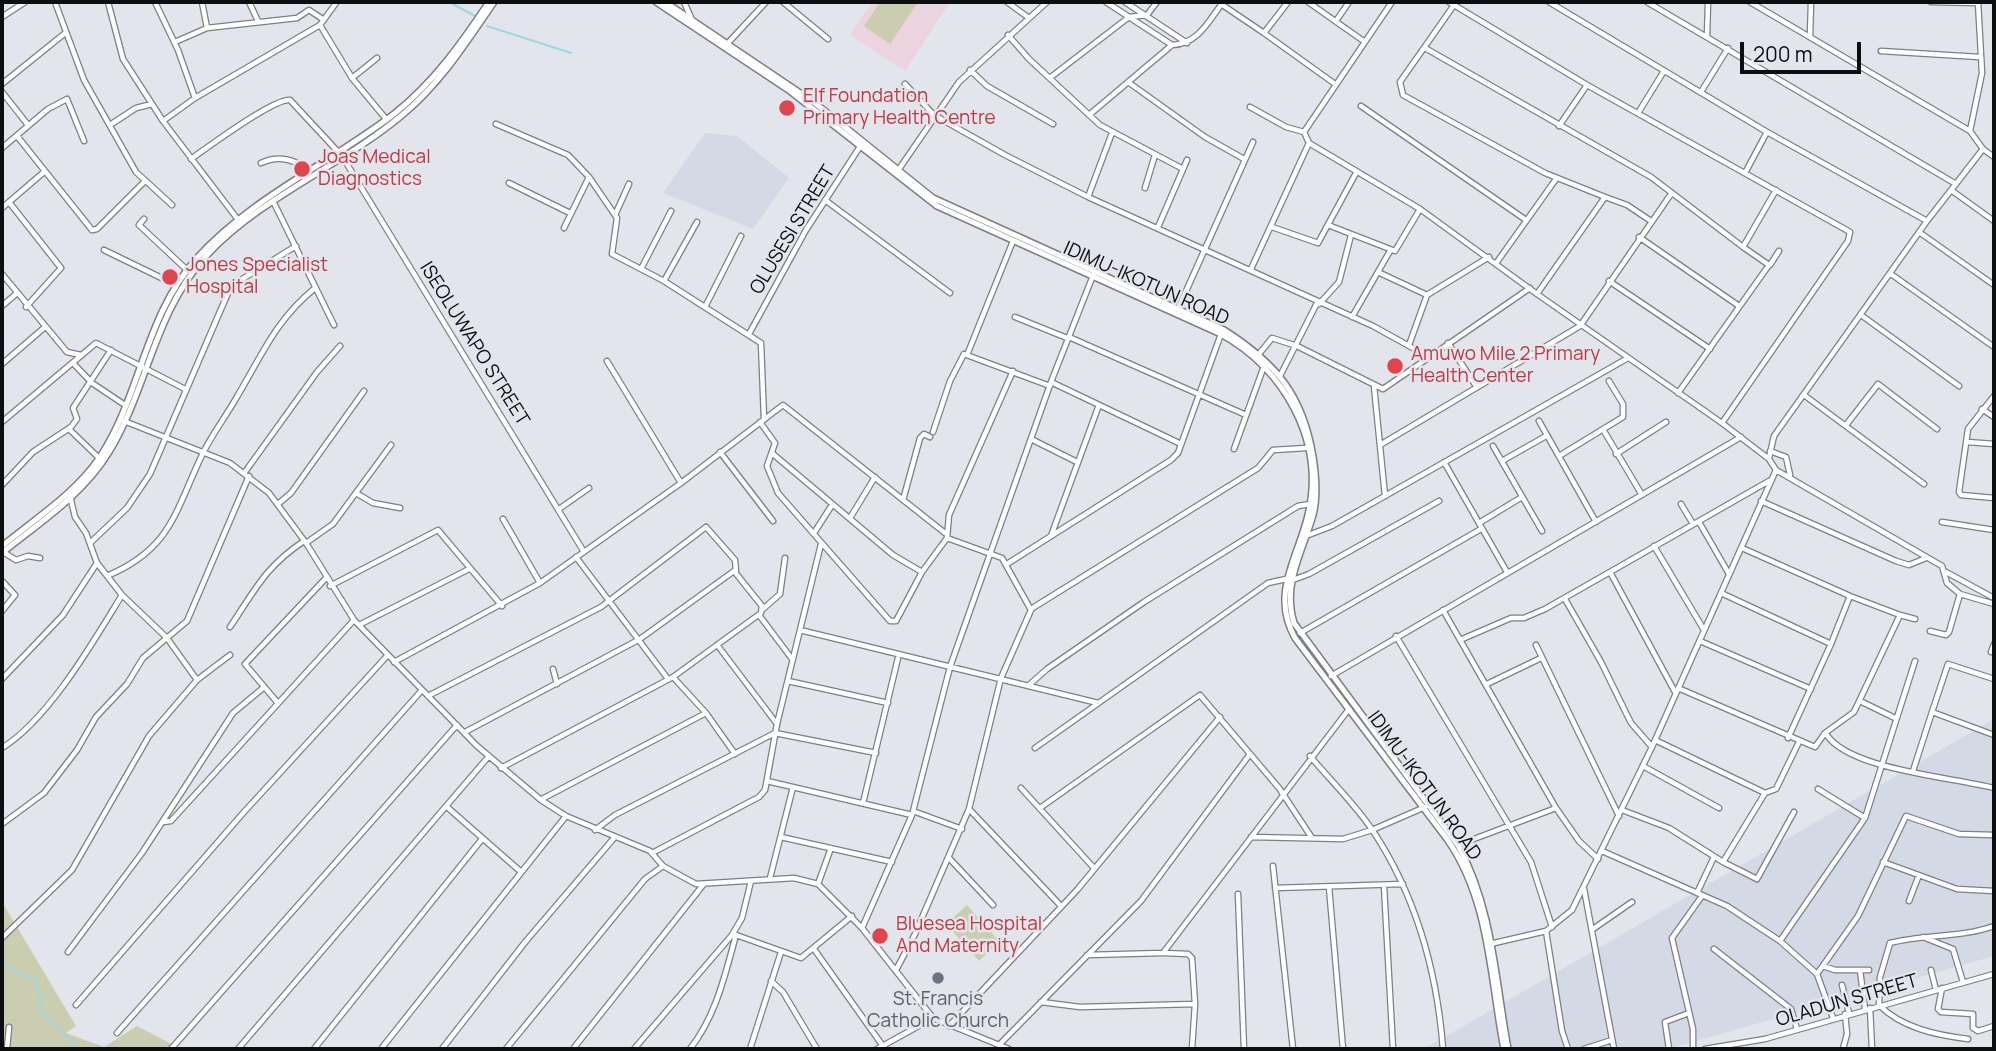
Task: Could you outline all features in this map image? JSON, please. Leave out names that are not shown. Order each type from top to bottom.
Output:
[{"type":"main road","points":[[69,495],[99,458],[168,309],[199,264],[225,239],[399,113],[445,67],[490,2]]},
{"type":"main road","name":"IDIMU-IKOTUN ROAD","points":[[656,2],[736,53],[863,144],[929,201],[1221,334],[1264,366],[1290,397],[1302,424],[1309,452],[1310,504],[1283,603],[1290,629],[1426,807],[1458,854],[1474,886],[1506,1049]]},
{"type":"main road","points":[[665,2],[736,53]]},
{"type":"main road","points":[[2,550],[69,495],[107,455],[124,421],[159,316],[176,285],[212,242],[310,171],[341,154],[386,119],[399,113]]},
{"type":"main road","points":[[863,144],[944,204],[1093,274],[1224,330],[1259,354],[1280,376],[1298,402],[1309,452],[1315,507],[1288,580],[1291,610],[1299,633],[1426,807],[1458,845],[1480,889],[1506,1049]]},
{"type":"street","points":[[2,17],[25,2]]},
{"type":"street","points":[[55,2],[64,34],[84,80],[136,173],[172,205]]},
{"type":"street","points":[[108,2],[123,59],[163,121],[239,221]]},
{"type":"street","points":[[155,2],[175,42],[195,98]]},
{"type":"street","points":[[202,2],[207,28]]},
{"type":"street","points":[[684,2],[692,20]]},
{"type":"street","points":[[727,44],[765,2]]},
{"type":"street","points":[[783,2],[828,39]]},
{"type":"street","points":[[1007,2],[1029,18]]},
{"type":"street","points":[[899,169],[934,115],[970,70],[1047,2]]},
{"type":"street","points":[[1106,2],[1172,45]]},
{"type":"street","points":[[1125,2],[1189,42]]},
{"type":"street","points":[[1051,78],[1129,17],[1147,15],[1157,2]]},
{"type":"street","points":[[1264,33],[1287,2]]},
{"type":"street","points":[[1308,2],[1365,42]]},
{"type":"street","points":[[1336,21],[1349,2]]},
{"type":"street","points":[[1304,132],[1392,2]]},
{"type":"street","points":[[1549,2],[1767,132],[1927,221]]},
{"type":"street","points":[[1647,2],[1956,184]]},
{"type":"street","points":[[1707,36],[1708,2]]},
{"type":"street","points":[[1750,2],[1760,4],[1810,37],[1970,131],[1983,149],[1994,157]]},
{"type":"street","points":[[1810,37],[1811,2]]},
{"type":"street","points":[[1931,2],[1978,2],[1981,79],[1970,131]]},
{"type":"street","points":[[251,3],[258,21]]},
{"type":"street","points":[[163,121],[195,98],[322,23],[336,3]]},
{"type":"street","points":[[1089,115],[1172,45],[1189,42],[1222,3],[1335,84]]},
{"type":"street","points":[[1651,221],[1627,205],[1556,179],[1404,95],[1399,82],[1424,48],[1451,3],[1587,85],[1851,234],[1722,423]]},
{"type":"street","points":[[175,42],[207,28],[298,18],[309,10],[322,23],[352,78],[386,119]]},
{"type":"street","points":[[1158,37],[1166,27]]},
{"type":"street","points":[[2,84],[64,34]]},
{"type":"street","points":[[1008,34],[1029,59],[1112,133],[1183,169]]},
{"type":"street","points":[[1424,48],[1651,177],[1769,265]]},
{"type":"street","points":[[1701,92],[1728,48]]},
{"type":"street","points":[[1881,51],[1979,57]]},
{"type":"street","points":[[352,78],[377,58]]},
{"type":"street","points":[[970,70],[988,86],[1053,124]]},
{"type":"street","points":[[1638,113],[1664,71]]},
{"type":"street","points":[[1128,82],[1205,136],[1244,159]]},
{"type":"street","points":[[905,84],[934,115],[1088,197],[1206,248],[1429,356]]},
{"type":"street","points":[[1559,125],[1587,85]]},
{"type":"street","points":[[2,92],[29,125]]},
{"type":"street","points":[[2,148],[29,125],[67,99],[84,141]]},
{"type":"street","name":"ISEOLUWAPO STREET","points":[[191,159],[286,99],[341,154],[584,552]]},
{"type":"street","points":[[110,125],[136,108],[152,104]]},
{"type":"street","points":[[1361,106],[1526,220]]},
{"type":"street","points":[[1250,107],[1286,127],[1304,132]]},
{"type":"street","points":[[496,124],[568,155],[589,177],[619,223],[612,254],[664,281],[749,334],[764,347],[762,421],[775,443],[768,470],[778,493],[893,623],[904,611],[922,572],[947,536],[950,515],[1013,371]]},
{"type":"street","points":[[1304,132],[1309,144],[1420,209],[1497,262],[1580,326],[1741,437],[1769,459],[1776,470],[1790,475],[1992,601]]},
{"type":"street","points":[[1745,173],[1767,132]]},
{"type":"street","points":[[1088,197],[1112,133]]},
{"type":"street","points":[[17,136],[92,230],[97,229],[145,182]]},
{"type":"street","points":[[1178,309],[1253,142]]},
{"type":"street","name":"OLUSESI STREET","points":[[749,334],[825,200],[863,144]]},
{"type":"street","points":[[1251,269],[1309,144]]},
{"type":"street","points":[[1769,459],[1774,436],[1927,221],[1983,149]]},
{"type":"street","points":[[1144,188],[1155,155]]},
{"type":"street","points":[[261,163],[279,158],[296,161],[310,171]]},
{"type":"street","points":[[1158,227],[1187,160]]},
{"type":"street","points":[[2,208],[44,172]]},
{"type":"street","points":[[1272,227],[1315,244],[1321,241],[1356,173]]},
{"type":"street","points":[[564,228],[589,177]]},
{"type":"street","points":[[1497,262],[1556,179]]},
{"type":"street","points":[[509,183],[570,213]]},
{"type":"street","points":[[615,215],[629,184]]},
{"type":"street","points":[[1742,247],[1776,190]]},
{"type":"street","points":[[1951,190],[1994,221]]},
{"type":"street","points":[[1380,445],[1580,326],[1671,194]]},
{"type":"street","points":[[1537,294],[1605,197]]},
{"type":"street","points":[[825,200],[950,293]]},
{"type":"street","points":[[9,202],[61,268],[26,307]]},
{"type":"street","points":[[274,203],[334,325]]},
{"type":"street","points":[[1328,225],[1390,251],[1399,248],[1420,209]]},
{"type":"street","points":[[641,269],[671,211]]},
{"type":"street","points":[[144,219],[139,225],[187,270]]},
{"type":"street","points":[[664,281],[697,222]]},
{"type":"street","points":[[1919,232],[1994,285]]},
{"type":"street","points":[[1280,376],[1318,303],[1339,282],[1351,235]]},
{"type":"street","points":[[705,307],[741,236]]},
{"type":"street","points":[[1639,237],[1740,306]]},
{"type":"street","points":[[967,355],[1013,241]]},
{"type":"street","points":[[90,543],[117,519],[141,491],[231,286],[296,246]]},
{"type":"street","points":[[104,250],[176,285]]},
{"type":"street","points":[[1352,317],[1380,273],[1390,251]]},
{"type":"street","points":[[1678,393],[1779,251]]},
{"type":"street","points":[[1409,345],[1427,295],[1489,257]]},
{"type":"street","points":[[1380,273],[1427,295]]},
{"type":"street","points":[[862,928],[912,813],[950,667],[1050,384],[1093,274]]},
{"type":"street","points":[[1891,274],[1994,348]]},
{"type":"street","points":[[2,275],[26,307],[67,352],[81,355]]},
{"type":"street","points":[[1609,281],[1710,349]]},
{"type":"street","points":[[107,576],[134,564],[152,550],[176,515],[203,453],[279,324],[315,288]]},
{"type":"street","points":[[1259,354],[1270,338],[1297,346],[1374,386],[1388,387],[1530,288]]},
{"type":"street","points":[[2,306],[16,294]]},
{"type":"street","points":[[1861,315],[1959,386]]},
{"type":"street","points":[[1015,317],[1246,415]]},
{"type":"street","points":[[2,364],[45,327]]},
{"type":"street","points":[[1007,564],[1171,460],[1181,444],[1221,334]]},
{"type":"street","points":[[2,422],[96,343],[185,390]]},
{"type":"street","points":[[1448,343],[1476,386]]},
{"type":"street","points":[[2,824],[44,793],[77,750],[96,717],[127,684],[143,658],[190,618],[247,474],[317,372],[340,346]]},
{"type":"street","points":[[2,485],[33,452],[69,429],[76,419],[73,408],[92,383],[111,350]]},
{"type":"street","points":[[904,500],[920,438],[924,434],[932,434],[950,381],[962,356],[967,355],[1050,384],[1181,444]]},
{"type":"street","points":[[1306,536],[1319,533],[1628,358]]},
{"type":"street","points":[[607,361],[681,482]]},
{"type":"street","points":[[73,363],[92,383],[125,405]]},
{"type":"street","points":[[1234,449],[1264,366]]},
{"type":"street","points":[[1559,456],[1621,420],[1624,413],[1609,381]]},
{"type":"street","points":[[1846,425],[1878,383],[1937,429]]},
{"type":"street","points":[[1374,386],[1385,496]]},
{"type":"street","points":[[278,504],[294,489],[364,391]]},
{"type":"street","points":[[1804,395],[1924,484]]},
{"type":"street","points":[[1994,396],[1969,425],[1960,494],[1994,498]]},
{"type":"street","points":[[1051,537],[1098,405]]},
{"type":"street","points":[[394,662],[502,606],[540,583],[780,407],[789,407],[947,536],[991,552],[1007,564],[1031,610]]},
{"type":"street","points":[[1982,409],[1994,417]]},
{"type":"street","points":[[124,421],[163,439],[224,460],[247,474],[278,504],[354,621],[501,768],[541,800],[595,830],[653,853],[663,866],[688,881],[704,885],[794,877],[818,884],[852,916],[933,1018],[1009,1049]]},
{"type":"street","points":[[1539,421],[1596,522]]},
{"type":"street","points":[[1616,454],[1666,422]]},
{"type":"street","points":[[69,429],[99,458]]},
{"type":"street","points":[[1604,431],[1642,495]]},
{"type":"street","points":[[1502,461],[1546,436]]},
{"type":"street","points":[[1331,676],[1741,437]]},
{"type":"street","points":[[1031,439],[1077,462]]},
{"type":"street","points":[[1967,442],[1994,444]]},
{"type":"street","points":[[230,628],[264,573],[305,542],[326,530],[391,445]]},
{"type":"street","points":[[1493,446],[1542,531]]},
{"type":"street","points":[[896,970],[962,829],[1000,678],[1031,610],[1258,468],[1273,450],[1309,452]]},
{"type":"street","points":[[1770,451],[1786,457],[1790,475]]},
{"type":"street","points":[[720,452],[773,521]]},
{"type":"street","points":[[773,454],[893,555],[922,572]]},
{"type":"street","points":[[1444,462],[1507,572]]},
{"type":"street","points":[[1490,944],[1546,931],[1569,915],[1652,747],[1776,470]]},
{"type":"street","points":[[850,518],[875,477]]},
{"type":"street","points":[[1460,640],[1511,618],[1524,618],[1565,600],[1771,480]]},
{"type":"street","points":[[559,509],[589,488]]},
{"type":"street","points":[[356,494],[373,503],[400,508]]},
{"type":"street","points":[[69,495],[75,517],[90,543],[97,563],[122,595],[167,638],[197,680]]},
{"type":"street","points":[[1299,633],[1480,526],[1522,497]]},
{"type":"street","points":[[1035,748],[1268,583],[1309,574],[1439,501]]},
{"type":"street","points":[[1761,501],[1896,561],[1909,565],[1926,558]]},
{"type":"street","points":[[1029,685],[1144,602],[1298,506],[1310,504]]},
{"type":"street","points":[[1681,504],[1693,524]]},
{"type":"street","points":[[814,533],[832,505]]},
{"type":"street","points":[[503,519],[540,583]]},
{"type":"street","points":[[1699,522],[1730,575]]},
{"type":"street","points":[[1942,522],[1994,530]]},
{"type":"street","points":[[428,696],[611,600],[706,527],[735,561],[736,571],[764,609]]},
{"type":"street","points":[[330,586],[438,530],[502,606]]},
{"type":"street","points":[[653,853],[759,797],[765,790],[777,724],[821,544]]},
{"type":"street","points":[[1654,546],[1704,631]]},
{"type":"street","points":[[1742,548],[1850,596],[1916,619]]},
{"type":"street","points":[[2,550],[16,560],[29,556],[40,558]]},
{"type":"street","points":[[576,557],[671,678],[706,713],[739,755]]},
{"type":"street","points":[[501,768],[671,678],[718,646],[780,594],[785,558]]},
{"type":"street","points":[[2,679],[62,615],[97,563]]},
{"type":"street","points":[[359,625],[469,569]]},
{"type":"street","points":[[465,732],[640,639],[736,571]]},
{"type":"street","points":[[1610,572],[1677,691],[1815,747],[1825,733],[1852,715],[1900,615]]},
{"type":"street","points":[[1945,572],[1947,583],[1960,594],[1992,601]]},
{"type":"street","points":[[277,702],[245,664],[326,578]]},
{"type":"street","points":[[2,581],[15,595],[2,611]]},
{"type":"street","points":[[1992,601],[1994,589]]},
{"type":"street","points":[[1721,593],[1831,644]]},
{"type":"street","points":[[1930,631],[1946,635],[1949,632],[1960,594]]},
{"type":"street","points":[[2,748],[35,718],[79,663],[122,595]]},
{"type":"street","points":[[1788,737],[1850,596]]},
{"type":"street","points":[[1565,600],[1636,730],[1652,747]]},
{"type":"street","points":[[1443,610],[1556,808],[1579,841],[1598,859]]},
{"type":"street","points":[[758,615],[793,660]]},
{"type":"street","points":[[163,822],[172,821],[277,702],[354,621]]},
{"type":"street","points":[[800,630],[1098,703]]},
{"type":"street","points":[[1396,636],[1535,872],[1552,927]]},
{"type":"street","points":[[1700,641],[1811,689]]},
{"type":"street","points":[[1992,652],[1994,644]]},
{"type":"street","points":[[1536,645],[1619,817]]},
{"type":"street","points":[[718,646],[777,724]]},
{"type":"street","points":[[2,938],[72,870],[131,772],[144,742],[197,680],[230,655]]},
{"type":"street","points":[[76,1005],[244,812],[387,656]]},
{"type":"street","points":[[863,803],[898,658]]},
{"type":"street","points":[[1487,684],[1541,658]]},
{"type":"street","points":[[1780,941],[1865,818],[1915,661]]},
{"type":"street","points":[[1913,771],[1948,663],[1994,678]]},
{"type":"street","points":[[553,669],[557,684]]},
{"type":"street","points":[[788,681],[888,703]]},
{"type":"street","points":[[68,952],[163,822],[233,713],[263,688]]},
{"type":"street","points":[[117,1033],[422,690]]},
{"type":"street","points":[[1040,808],[1196,695],[1203,698],[1220,717],[1282,793],[1312,838]]},
{"type":"street","points":[[1860,701],[1895,718]]},
{"type":"street","points":[[1163,953],[1310,756],[1349,709]]},
{"type":"street","points":[[1932,712],[1994,735]]},
{"type":"street","points":[[541,800],[706,713]]},
{"type":"street","points":[[948,1026],[1061,906],[1220,717]]},
{"type":"street","points":[[171,1049],[457,724]]},
{"type":"street","points":[[595,830],[611,817],[739,755],[775,733],[876,753]]},
{"type":"street","points":[[1825,733],[1847,752],[1881,766],[1994,788]]},
{"type":"street","points":[[1655,740],[1765,793]]},
{"type":"street","points":[[1723,862],[1765,793],[1776,789],[1798,742]]},
{"type":"street","points":[[999,1045],[1140,901],[1250,754]]},
{"type":"street","points":[[238,1049],[489,756]]},
{"type":"street","points":[[1310,756],[1372,830],[1403,884],[1428,954],[1440,1016],[1443,1049]]},
{"type":"street","points":[[1643,766],[1719,808]]},
{"type":"street","points":[[767,780],[912,813],[962,829]]},
{"type":"street","points":[[770,878],[793,787]]},
{"type":"street","points":[[1021,788],[1094,868]]},
{"type":"street","points":[[1818,789],[1865,818]]},
{"type":"street","points":[[447,807],[520,872]]},
{"type":"street","points":[[1250,837],[1343,839],[1426,807]]},
{"type":"street","points":[[1458,845],[1556,808]]},
{"type":"street","points":[[969,809],[1061,906]]},
{"type":"street","points":[[1622,810],[1663,825],[1714,857],[1757,879],[1794,812]]},
{"type":"street","points":[[381,1049],[566,816]]},
{"type":"street","points":[[1817,974],[1855,922],[1906,816],[1959,834],[1994,835]]},
{"type":"street","points":[[781,837],[892,862]]},
{"type":"street","points":[[442,1049],[526,942],[614,838]]},
{"type":"street","points":[[314,1049],[482,839]]},
{"type":"street","points":[[818,884],[831,848]]},
{"type":"street","points":[[1602,851],[1736,911],[1780,941],[1817,974],[1833,1018]]},
{"type":"street","points":[[1693,1049],[1689,1013],[1672,938],[1699,895],[1714,857]]},
{"type":"street","points":[[949,858],[993,905]]},
{"type":"street","points":[[1883,862],[1957,889],[1994,891]]},
{"type":"street","points":[[506,1049],[645,879],[663,866]]},
{"type":"street","points":[[1273,866],[1293,1049]]},
{"type":"street","points":[[1909,901],[1919,874]]},
{"type":"street","points":[[690,1049],[705,1028],[728,969],[734,935],[742,918],[751,881]]},
{"type":"street","points":[[1275,888],[1384,887],[1403,884]]},
{"type":"street","points":[[573,1049],[704,885]]},
{"type":"street","points":[[1329,887],[1343,1049]]},
{"type":"street","points":[[1384,887],[1393,1049]]},
{"type":"street","points":[[1584,888],[1614,1049]]},
{"type":"street","points":[[1238,894],[1244,1049]]},
{"type":"street","points":[[1592,929],[1632,902]]},
{"type":"street","points":[[734,935],[801,958],[852,916]]},
{"type":"street","points":[[1968,1039],[1931,1033],[1892,1018],[1879,1005],[1880,977],[1890,943],[1969,933],[1994,926]]},
{"type":"street","points":[[1546,931],[1562,1031],[1568,1049]]},
{"type":"street","points":[[634,1049],[734,935]]},
{"type":"street","points":[[1922,937],[1953,949],[1963,982]]},
{"type":"street","points":[[814,949],[884,1047]]},
{"type":"street","points":[[1714,949],[1791,1009],[1797,1029]]},
{"type":"street","points":[[751,1048],[781,952]]},
{"type":"street","points":[[1087,955],[1188,954],[1192,958],[1195,1003],[1192,1049]]},
{"type":"street","points":[[1823,966],[1835,970],[1869,970]]},
{"type":"street","points":[[1860,970],[1872,1049]]},
{"type":"street","points":[[1931,970],[1936,990]]},
{"type":"street","name":"OLADUN STREET","points":[[1705,1049],[1765,1038],[1994,974]]},
{"type":"street","points":[[771,981],[783,992],[817,1049]]},
{"type":"street","points":[[1842,985],[1847,1014],[1847,1034],[1843,1049]]},
{"type":"street","points":[[1942,988],[1938,1009],[1941,1012],[1970,1013],[1974,1017],[1973,1028],[1978,1031],[1994,1026]]},
{"type":"street","points":[[1040,1002],[1080,1007],[1195,1003]]},
{"type":"street","points":[[1669,1049],[1665,1022],[1689,1013]]},
{"type":"street","points":[[877,1049],[933,1018]]},
{"type":"street","points":[[7,1049],[9,1027]]},
{"type":"street","points":[[1584,1049],[1612,1040]]},
{"type":"street","points":[[983,1049],[988,1041]]},
{"type":"shaded area","points":[[872,2],[950,2],[905,71],[850,35]]},
{"type":"shaded area","points":[[705,133],[737,136],[789,178],[753,229],[663,193]]},
{"type":"shaded area","points":[[1994,719],[1994,956],[1668,1049],[1424,1049]]},
{"type":"green space","points":[[880,2],[918,2],[890,44],[864,26]]},
{"type":"green space","points":[[2,902],[76,1026],[66,1033],[104,1047],[137,1026],[181,1049],[2,1049]]},
{"type":"green space","points":[[967,905],[1000,942],[979,961],[946,924]]},
{"type":"waterway","points":[[449,2],[475,16]]},
{"type":"waterway","points":[[487,26],[571,53]]},
{"type":"waterway","points":[[2,964],[36,981],[43,1014],[80,1049]]},
{"type":"place","name":"Elf Foundation Primary Health Centre","points":[[787,108]]},
{"type":"place","name":"Joas Medical Diagnostics","points":[[302,169]]},
{"type":"place","name":"Jones Specialist Hospital","points":[[170,277]]},
{"type":"place","name":"Amuwo Mile 2 Primary Health Center","points":[[1395,366]]},
{"type":"place","name":"Bluesea Hospital And Maternity","points":[[880,936]]},
{"type":"place","name":"St. Francis Catholic Church","points":[[938,978]]}]
